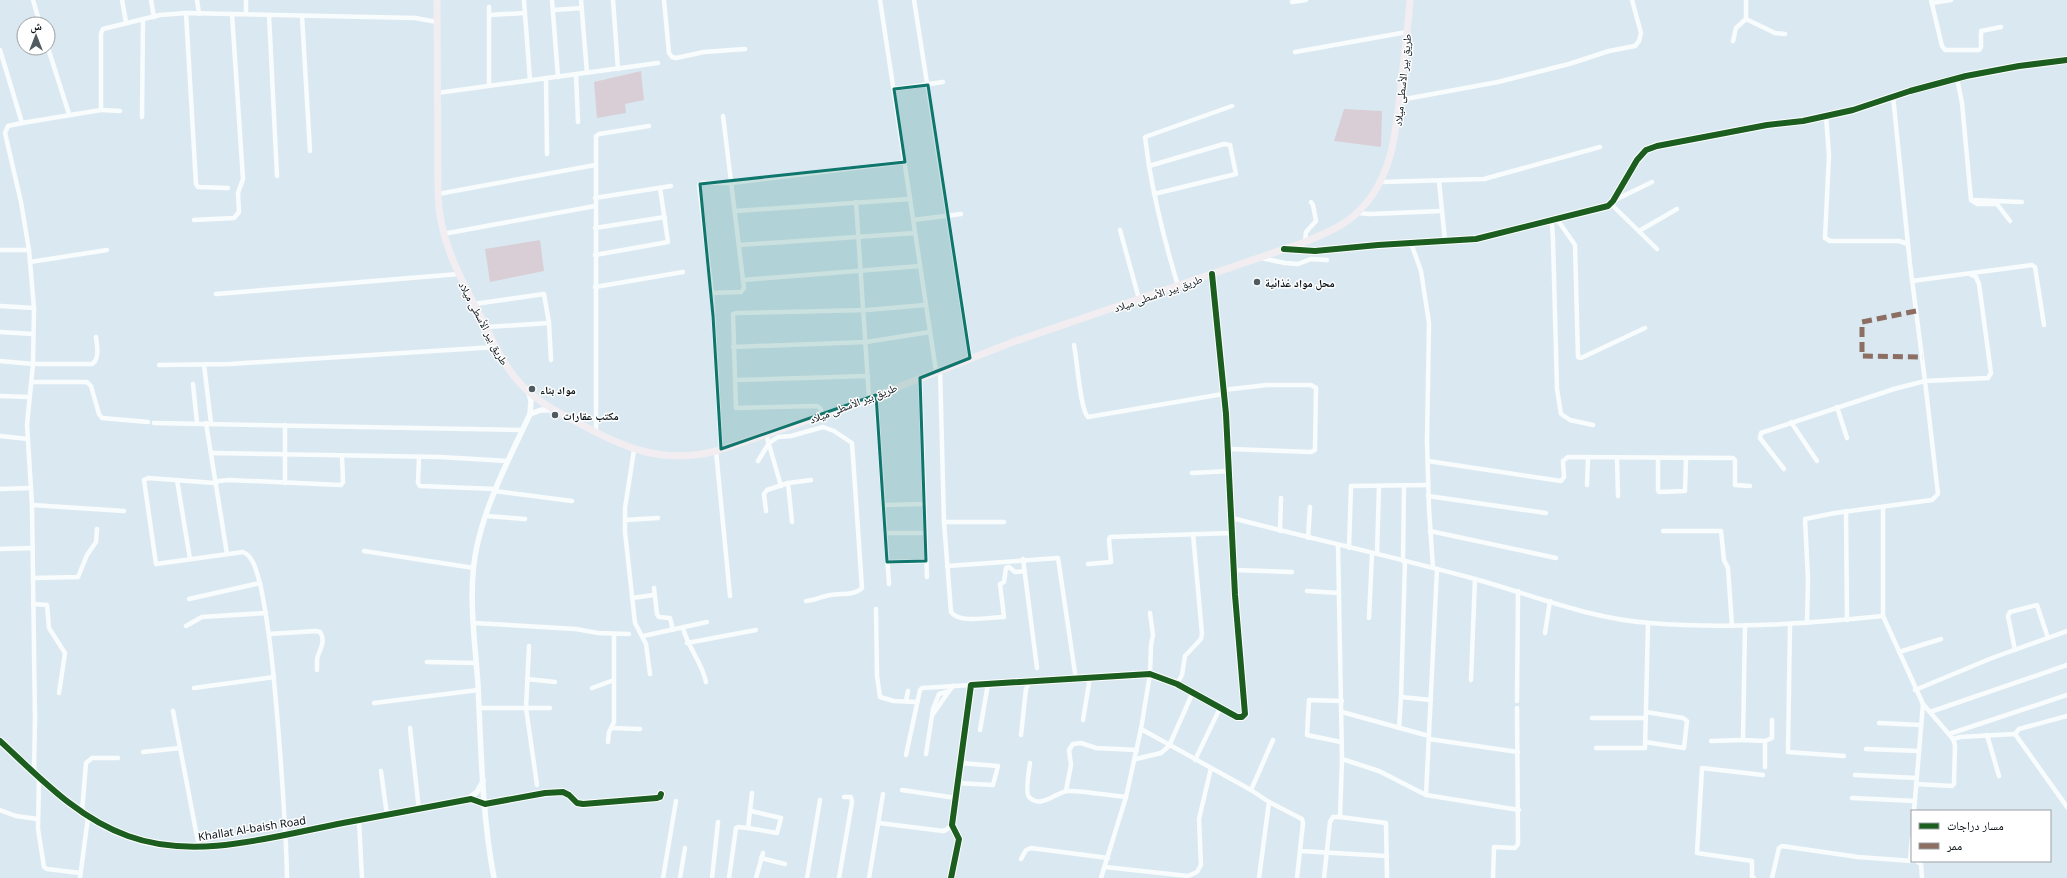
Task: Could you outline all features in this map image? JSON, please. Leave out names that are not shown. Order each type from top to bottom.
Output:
[{"type":"main road","name":"طريق بير الأسطى ميلاد","points":[[437,0],[438,194],[443,234],[459,274],[496,347],[508,368],[529,393],[554,410],[596,433],[634,450],[658,455],[678,456],[698,455],[718,450],[823,416],[970,358],[1305,242],[1334,229],[1358,213],[1381,182],[1394,146],[1410,0]]},
{"type":"street","points":[[33,0],[38,16]]},
{"type":"street","points":[[122,0],[126,22]]},
{"type":"street","points":[[151,0],[154,17]]},
{"type":"street","points":[[197,0],[199,14]]},
{"type":"street","points":[[246,0],[246,14]]},
{"type":"street","points":[[552,0],[558,77]]},
{"type":"street","points":[[581,0],[587,73]]},
{"type":"street","points":[[613,0],[618,69]]},
{"type":"street","points":[[664,0],[669,53],[672,57],[676,58],[709,51],[745,49]]},
{"type":"street","points":[[880,0],[925,305],[938,370],[944,522],[951,612],[956,617],[963,619],[1004,617],[1000,584],[1004,582],[1006,568],[1009,566],[1015,572],[1025,571]]},
{"type":"street","points":[[914,0],[970,358]]},
{"type":"street","points":[[1292,2],[1306,0]]},
{"type":"street","points":[[1400,100],[1498,82],[1569,64],[1609,51],[1635,46],[1639,41],[1641,33],[1632,0]]},
{"type":"street","points":[[1733,41],[1736,28],[1746,19],[1746,0]]},
{"type":"street","points":[[1951,0],[1932,2],[1942,46],[1945,50],[1980,50],[1982,47],[1981,31],[2001,27]]},
{"type":"street","points":[[524,1],[530,80]]},
{"type":"street","points":[[489,6],[490,86]]},
{"type":"street","points":[[553,10],[582,8]]},
{"type":"street","points":[[489,15],[525,12]]},
{"type":"street","points":[[101,110],[101,31],[105,27],[154,17],[186,13],[416,18],[437,22]]},
{"type":"street","points":[[186,13],[196,184],[198,187],[228,188]]},
{"type":"street","points":[[194,220],[234,218],[239,212],[238,193],[243,179],[232,14]]},
{"type":"street","points":[[269,15],[277,176]]},
{"type":"street","points":[[302,16],[310,151]]},
{"type":"street","points":[[142,117],[143,19]]},
{"type":"street","points":[[1746,19],[1775,33],[1785,34]]},
{"type":"street","points":[[1295,52],[1407,32]]},
{"type":"street","points":[[0,50],[22,123]]},
{"type":"street","points":[[51,56],[69,114]]},
{"type":"street","points":[[1612,202],[1638,160],[1650,148],[1760,126],[1803,121],[1858,108],[1957,78],[2019,66],[2067,60]]},
{"type":"street","points":[[438,92],[658,63]]},
{"type":"street","points":[[576,74],[578,122]]},
{"type":"street","points":[[546,78],[547,154]]},
{"type":"street","points":[[1957,78],[1962,103],[1971,200],[1976,204],[1997,204],[2010,221]]},
{"type":"street","points":[[894,89],[943,82]]},
{"type":"street","points":[[1807,623],[1808,580],[1804,522],[1808,517],[1846,511],[1883,508],[1902,503],[1932,500],[1938,494],[1912,281],[1894,96]]},
{"type":"street","points":[[1178,286],[1163,237],[1154,194],[1145,137],[1232,106]]},
{"type":"street","points":[[34,773],[34,578],[28,439],[29,397],[33,364],[34,308],[29,250],[18,189],[3,137],[6,127],[22,123],[69,114],[101,110],[120,111]]},
{"type":"street","points":[[712,293],[743,291],[744,288],[723,116]]},
{"type":"street","points":[[1826,116],[1829,155],[1825,202],[1825,238],[1830,241],[1899,241],[1908,244]]},
{"type":"street","points":[[596,433],[595,165],[597,134],[649,126]]},
{"type":"street","points":[[1149,166],[1226,144],[1230,145],[1236,171],[1234,175],[1154,194]]},
{"type":"street","points":[[1381,182],[1439,181],[1484,178],[1600,147]]},
{"type":"street","points":[[730,596],[718,450],[712,293],[698,186],[702,183],[731,183],[905,162]]},
{"type":"street","points":[[438,194],[595,165]]},
{"type":"street","points":[[1439,181],[1445,242]]},
{"type":"street","points":[[1284,249],[1315,251],[1411,243],[1445,242],[1495,236],[1612,202],[1652,182]]},
{"type":"street","points":[[595,198],[672,186]]},
{"type":"street","points":[[595,255],[667,243],[669,240],[660,188]]},
{"type":"street","points":[[735,211],[910,198]]},
{"type":"street","points":[[1971,200],[2022,202]]},
{"type":"street","points":[[856,202],[862,271],[869,398]]},
{"type":"street","points":[[1305,242],[1306,232],[1316,220],[1313,205],[1310,202]]},
{"type":"street","points":[[1612,202],[1657,249]]},
{"type":"street","points":[[443,234],[595,206]]},
{"type":"street","points":[[1639,231],[1678,209]]},
{"type":"street","points":[[1358,213],[1370,214],[1442,211]]},
{"type":"street","points":[[913,220],[961,214]]},
{"type":"street","points":[[595,228],[665,217]]},
{"type":"street","points":[[1557,219],[1575,245],[1578,357],[1581,358],[1645,328]]},
{"type":"street","points":[[1549,221],[1552,225],[1553,239],[1557,389],[1561,414],[1570,420],[1593,425]]},
{"type":"street","points":[[1120,230],[1139,299]]},
{"type":"street","points":[[739,246],[915,233]]},
{"type":"street","points":[[1411,243],[1421,271],[1429,323],[1428,496],[1430,531],[1435,568],[1431,700],[1426,795]]},
{"type":"street","points":[[0,250],[29,250]]},
{"type":"street","points":[[30,262],[107,250]]},
{"type":"street","points":[[1260,257],[1285,263],[1298,264],[1311,259],[1327,260]]},
{"type":"street","points":[[743,280],[920,266]]},
{"type":"street","points":[[1912,281],[2033,266],[2044,325]]},
{"type":"street","points":[[595,287],[683,272]]},
{"type":"street","points":[[216,294],[459,274]]},
{"type":"street","points":[[906,755],[918,692],[922,688],[1150,674],[1177,684],[1237,717],[1242,717],[1245,714],[1234,570],[1230,471],[1212,274]]},
{"type":"street","points":[[1784,469],[1760,436],[1763,432],[1837,407],[1925,381],[1988,378],[1991,375],[1979,284],[1975,276],[1970,274]]},
{"type":"street","points":[[474,304],[543,293],[545,295],[549,323],[551,360]]},
{"type":"street","points":[[823,416],[820,408],[814,406],[738,409],[735,407],[732,316],[734,313],[864,310],[925,305]]},
{"type":"street","points":[[0,306],[34,308]]},
{"type":"street","points":[[486,327],[549,323]]},
{"type":"street","points":[[0,332],[33,334]]},
{"type":"street","points":[[733,347],[866,342],[930,332]]},
{"type":"street","points":[[0,361],[33,364],[92,364],[95,362],[97,357],[96,337]]},
{"type":"street","points":[[1074,345],[1082,402],[1085,414],[1088,417],[1267,385],[1311,385],[1316,388],[1315,450],[1311,452],[1228,449]]},
{"type":"street","points":[[159,365],[204,365],[496,347]]},
{"type":"street","points":[[204,365],[211,453],[227,554]]},
{"type":"street","points":[[735,380],[868,376]]},
{"type":"street","points":[[920,378],[927,577]]},
{"type":"street","points":[[31,382],[87,382],[91,386],[99,414],[102,418],[148,422]]},
{"type":"street","points":[[193,384],[197,423]]},
{"type":"street","points":[[494,878],[483,780],[474,623],[474,568],[477,547],[486,516],[508,461],[530,414],[531,405],[529,393]]},
{"type":"street","points":[[876,395],[889,584]]},
{"type":"street","points":[[0,396],[29,397]]},
{"type":"street","points":[[1837,407],[1847,438]]},
{"type":"street","points":[[530,414],[542,410],[554,410]]},
{"type":"street","points":[[1791,422],[1817,461]]},
{"type":"street","points":[[154,423],[522,430]]},
{"type":"street","points":[[284,483],[285,425]]},
{"type":"street","points":[[758,461],[769,443],[778,436],[792,436],[823,426],[834,431],[852,443],[862,588],[854,592],[830,595],[822,599],[806,601]]},
{"type":"street","points":[[766,434],[781,486]]},
{"type":"street","points":[[0,436],[28,439]]},
{"type":"street","points":[[634,450],[625,520],[636,627],[643,636],[646,644],[650,674]]},
{"type":"street","points":[[211,453],[419,457],[508,461]]},
{"type":"street","points":[[287,878],[286,834],[274,677],[266,613],[260,583],[254,564],[248,555],[243,552],[157,564],[155,562],[143,482],[148,478],[215,483],[229,480],[343,484],[342,456]]},
{"type":"street","points":[[419,457],[418,483],[420,486],[496,490],[572,501]]},
{"type":"street","points":[[1428,461],[1561,481],[1564,477],[1564,458],[1734,459],[1736,485],[1750,486]]},
{"type":"street","points":[[1587,485],[1588,458]]},
{"type":"street","points":[[1617,458],[1618,496]]},
{"type":"street","points":[[1658,458],[1659,492],[1685,491],[1686,459]]},
{"type":"street","points":[[1192,473],[1230,471]]},
{"type":"street","points":[[177,480],[190,560]]},
{"type":"street","points":[[766,511],[765,492],[769,489],[788,483],[811,480]]},
{"type":"street","points":[[788,483],[792,522]]},
{"type":"street","points":[[1349,548],[1351,486],[1428,485]]},
{"type":"street","points":[[1369,618],[1379,486]]},
{"type":"street","points":[[1400,728],[1404,561],[1404,486]]},
{"type":"street","points":[[0,489],[31,488]]},
{"type":"street","points":[[1428,496],[1546,513]]},
{"type":"street","points":[[1280,531],[1281,498]]},
{"type":"street","points":[[884,505],[924,504]]},
{"type":"street","points":[[32,505],[124,511]]},
{"type":"street","points":[[1308,538],[1310,507]]},
{"type":"street","points":[[1883,508],[1883,616],[1915,690],[1923,704],[1953,739],[1955,745],[1953,785],[1916,784]]},
{"type":"street","points":[[1846,511],[1847,620]]},
{"type":"street","points":[[486,516],[525,519]]},
{"type":"street","points":[[625,520],[658,518]]},
{"type":"street","points":[[1232,518],[1308,538],[1435,568],[1601,615],[1648,623],[1745,626],[1807,623],[1883,616]]},
{"type":"street","points":[[944,522],[1004,522]]},
{"type":"street","points":[[34,578],[78,577],[87,555],[96,542],[96,529]]},
{"type":"street","points":[[1430,531],[1556,558]]},
{"type":"street","points":[[1663,531],[1721,531],[1724,560],[1728,568],[1732,626]]},
{"type":"street","points":[[886,533],[925,533]]},
{"type":"street","points":[[1088,564],[1110,562],[1110,537],[1232,533]]},
{"type":"street","points":[[1177,684],[1182,675],[1185,656],[1200,639],[1202,634],[1193,534]]},
{"type":"street","points":[[1338,545],[1342,701],[1340,817]]},
{"type":"street","points":[[0,549],[33,548]]},
{"type":"street","points":[[364,551],[474,568]]},
{"type":"street","points":[[947,566],[1023,559],[1055,557],[1059,559],[1076,673]]},
{"type":"street","points":[[1023,559],[1037,668]]},
{"type":"street","points":[[887,562],[926,561]]},
{"type":"street","points":[[1234,570],[1292,572]]},
{"type":"street","points":[[1471,680],[1475,579]]},
{"type":"street","points":[[189,599],[260,583]]},
{"type":"street","points":[[654,588],[657,614],[659,617],[670,618],[673,630]]},
{"type":"street","points":[[1307,591],[1339,593]]},
{"type":"street","points":[[1517,701],[1518,591]]},
{"type":"street","points":[[632,598],[654,594]]},
{"type":"street","points":[[1545,633],[1550,601]]},
{"type":"street","points":[[34,604],[47,605],[49,628],[65,653],[60,693]]},
{"type":"street","points":[[2015,650],[2008,616],[2010,612],[2037,605],[2048,638]]},
{"type":"street","points":[[876,609],[879,694],[884,699],[916,702]]},
{"type":"street","points":[[186,626],[202,617],[266,613]]},
{"type":"street","points":[[1101,878],[1126,797],[1138,750],[1150,674],[1154,630],[1150,613]]},
{"type":"street","points":[[643,636],[707,622]]},
{"type":"street","points":[[474,623],[576,629],[598,633],[629,634]]},
{"type":"street","points":[[1596,748],[1643,749],[1645,742],[1646,718],[1648,623]]},
{"type":"street","points":[[1790,624],[1788,752],[1844,756]]},
{"type":"street","points":[[1743,740],[1745,626]]},
{"type":"street","points":[[683,628],[687,643],[702,667],[706,682]]},
{"type":"street","points":[[687,643],[756,630]]},
{"type":"street","points":[[1915,690],[2067,631]]},
{"type":"street","points":[[269,634],[320,632],[323,640],[321,653],[317,659],[317,670]]},
{"type":"street","points":[[608,742],[609,732],[614,722],[614,634]]},
{"type":"street","points":[[1899,652],[1941,639]]},
{"type":"street","points":[[529,646],[526,679],[526,708],[537,785]]},
{"type":"street","points":[[427,662],[476,663]]},
{"type":"street","points":[[1930,712],[2067,665]]},
{"type":"street","points":[[194,688],[274,677]]},
{"type":"street","points":[[1083,720],[1090,677]]},
{"type":"street","points":[[526,679],[555,682]]},
{"type":"street","points":[[592,688],[614,680]]},
{"type":"street","points":[[1021,736],[1026,689],[1030,681]]},
{"type":"street","points":[[980,730],[988,684]]},
{"type":"street","points":[[951,878],[959,839],[952,824],[971,685]]},
{"type":"street","points":[[932,716],[953,686]]},
{"type":"street","points":[[374,703],[478,690]]},
{"type":"street","points":[[906,701],[908,691]]},
{"type":"street","points":[[926,754],[937,696],[940,693],[949,691]]},
{"type":"street","points":[[1136,759],[1161,753],[1169,746],[1193,692]]},
{"type":"street","points":[[1949,734],[2067,695]]},
{"type":"street","points":[[1401,696],[1431,700]]},
{"type":"street","points":[[1341,742],[1306,735],[1309,700],[1342,701]]},
{"type":"street","points":[[1914,810],[1923,704]]},
{"type":"street","points":[[479,708],[550,708]]},
{"type":"street","points":[[1195,760],[1220,708]]},
{"type":"street","points":[[1492,878],[1494,846],[1514,848],[1518,844],[1519,810],[1517,708]]},
{"type":"street","points":[[172,711],[199,847]]},
{"type":"street","points":[[1342,712],[1400,728],[1429,738],[1518,752]]},
{"type":"street","points":[[1645,742],[1684,748],[1687,721],[1686,718],[1646,712]]},
{"type":"street","points":[[1953,739],[1960,737],[2015,734],[2019,730],[2067,716]]},
{"type":"street","points":[[1592,718],[1646,718]]},
{"type":"street","points":[[1711,741],[1765,741],[1772,738],[1772,720]]},
{"type":"street","points":[[1879,723],[1921,725]]},
{"type":"street","points":[[410,728],[419,810]]},
{"type":"street","points":[[612,728],[640,729]]},
{"type":"street","points":[[1141,729],[1169,746],[1251,790],[1268,802],[1303,821],[1297,878]]},
{"type":"street","points":[[2015,734],[2067,808]]},
{"type":"street","points":[[1987,735],[1999,776]]},
{"type":"street","points":[[1251,790],[1273,740]]},
{"type":"street","name":"Khallat Al-baish Road","points":[[0,741],[34,773],[88,817],[122,834],[140,840],[171,845],[199,847],[286,834],[466,800]]},
{"type":"street","points":[[1765,741],[1765,767]]},
{"type":"street","points":[[1066,791],[1071,765],[1069,750],[1073,744],[1081,743],[1096,748],[1138,750]]},
{"type":"street","points":[[143,752],[180,748]]},
{"type":"street","points":[[1866,749],[1919,751]]},
{"type":"street","points":[[82,812],[86,763],[92,758],[118,758]]},
{"type":"street","points":[[1342,759],[1379,771],[1426,795],[1519,810]]},
{"type":"street","points":[[957,783],[993,785],[998,766],[960,763]]},
{"type":"street","points":[[1030,763],[1027,793],[1029,798],[1042,801],[1066,791],[1126,797]]},
{"type":"street","points":[[1105,867],[1188,876],[1197,872],[1201,866],[1199,819],[1211,768]]},
{"type":"street","points":[[1752,878],[1752,861],[1697,853],[1702,768],[1763,775]]},
{"type":"street","points":[[381,771],[386,815]]},
{"type":"street","points":[[1855,775],[1917,778]]},
{"type":"street","points":[[39,777],[38,819],[45,868],[80,875],[88,817]]},
{"type":"street","points":[[466,800],[477,792],[483,780]]},
{"type":"street","points":[[902,790],[956,798]]},
{"type":"street","points":[[466,800],[476,800],[485,804],[545,793],[566,793],[577,803],[583,804],[657,798],[660,797],[661,794]]},
{"type":"street","points":[[748,828],[752,793]]},
{"type":"street","points":[[870,878],[883,794]]},
{"type":"street","points":[[839,878],[852,802],[850,797],[844,797]]},
{"type":"street","points":[[1852,798],[1915,802]]},
{"type":"street","points":[[808,878],[820,800]]},
{"type":"street","points":[[663,878],[676,801]]},
{"type":"street","points":[[1259,878],[1268,802]]},
{"type":"street","points":[[0,810],[16,816],[38,819]]},
{"type":"street","points":[[729,878],[736,828],[738,826],[777,833],[781,818],[751,811]]},
{"type":"street","points":[[1324,878],[1331,819],[1340,817],[1385,822],[1387,878]]},
{"type":"street","points":[[359,820],[362,878]]},
{"type":"street","points":[[712,878],[718,822]]},
{"type":"street","points":[[879,823],[943,831],[952,824]]},
{"type":"street","points":[[1772,878],[1779,848],[1782,846],[1858,857],[1911,860]]},
{"type":"street","points":[[680,878],[685,848]]},
{"type":"street","points":[[1021,859],[1026,850],[1031,848],[1108,858]]},
{"type":"street","points":[[1300,851],[1326,854],[1387,856]]},
{"type":"street","points":[[756,878],[762,856],[785,864]]},
{"type":"street","points":[[1918,862],[1921,864],[1922,878]]},
{"type":"highlighted area","points":[[928,85],[970,358],[920,378],[926,561],[887,562],[876,395],[721,449],[713,316],[700,184],[905,162],[894,89]]},
{"type":"shaded area","points":[[641,71],[644,100],[625,104],[626,113],[597,118],[594,82]]},
{"type":"shaded area","points":[[1344,109],[1382,111],[1381,147],[1334,141]]},
{"type":"shaded area","points":[[540,240],[544,271],[490,282],[485,249]]},
{"type":"marked path","points":[[1916,311],[1862,322],[1862,356],[1923,357]]},
{"type":"cycle path","points":[[1284,249],[1315,251],[1378,245],[1476,239],[1608,206],[1613,201],[1637,160],[1646,150],[1657,146],[1767,125],[1803,121],[1853,110],[1910,91],[1966,76],[2019,66],[2067,60]]},
{"type":"cycle path","points":[[951,878],[959,839],[952,825],[971,685],[1150,674],[1177,684],[1237,717],[1242,717],[1245,714],[1235,595],[1226,414],[1212,274]]},
{"type":"cycle path","points":[[0,741],[44,782],[75,808],[92,819],[128,836],[154,843],[181,846],[236,844],[471,799],[485,804],[545,793],[563,792],[569,795],[577,803],[583,804],[657,798],[660,797],[661,794]]},
{"type":"place","name":"محل مواد غذائية","points":[[1257,282]]},
{"type":"place","name":"مواد بناء","points":[[532,389]]},
{"type":"place","name":"مكتب عقارات","points":[[555,415]]}]
